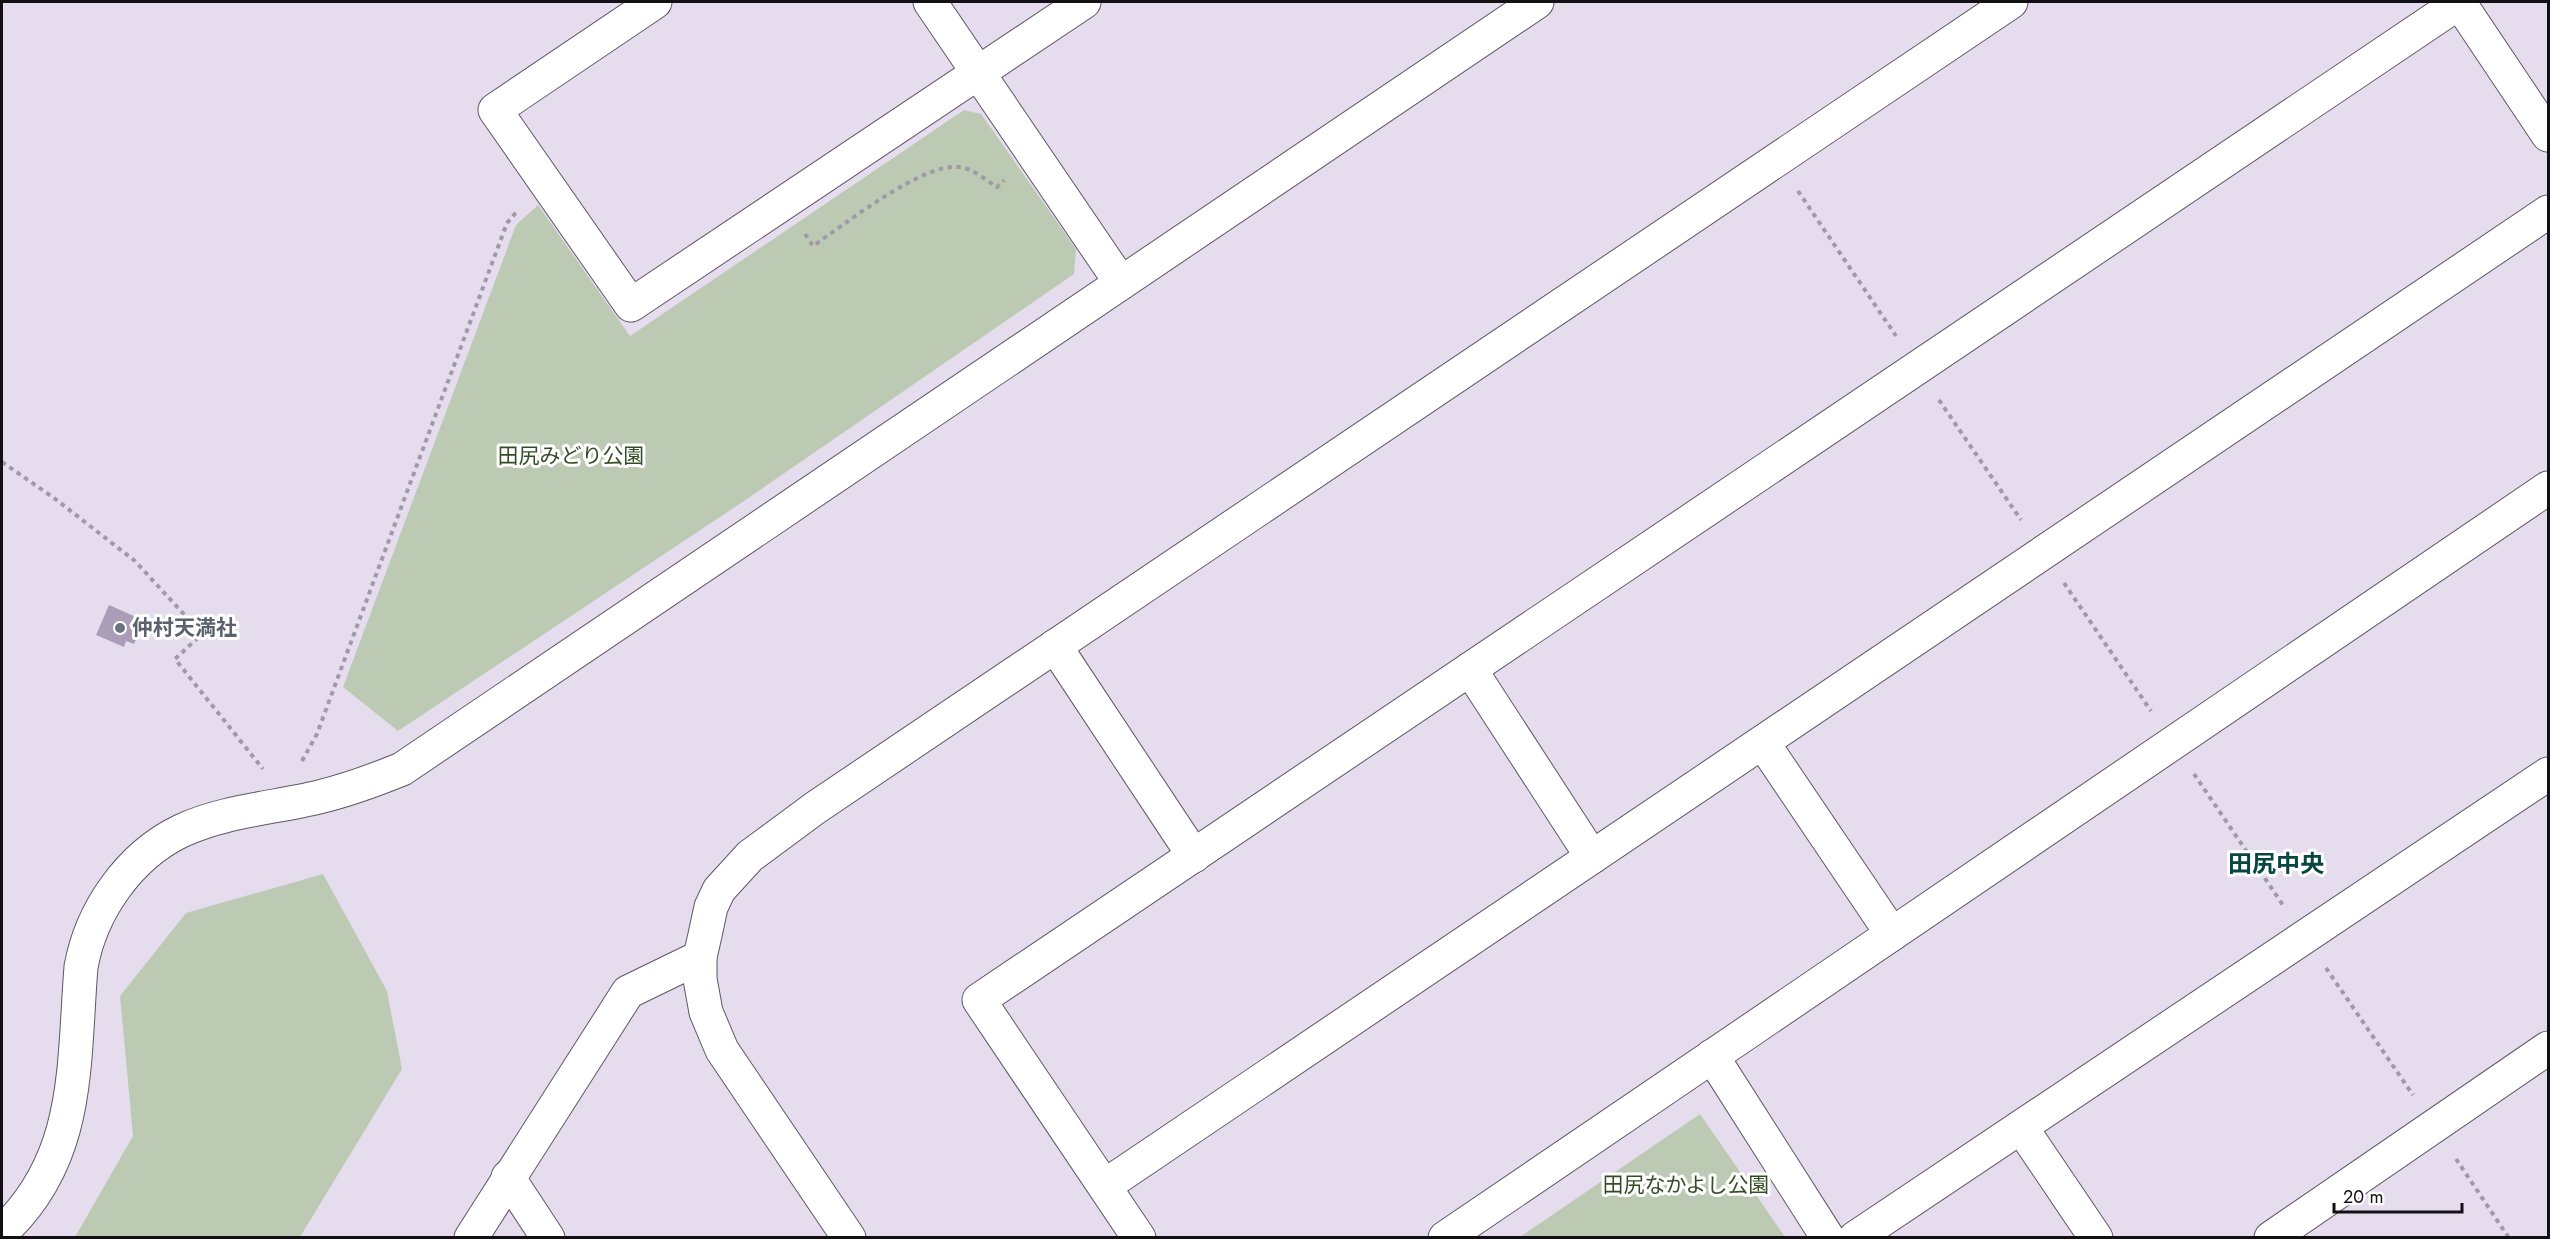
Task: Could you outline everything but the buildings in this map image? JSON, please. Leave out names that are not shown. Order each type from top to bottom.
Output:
[{"type":"street","points":[[655,2],[495,110],[631,305],[1084,2]]},
{"type":"street","points":[[930,2],[1121,283]]},
{"type":"street","points":[[2,1232],[35,1193],[55,1160],[65,1130],[70,1106],[81,967],[85,944],[103,907],[128,872],[164,841],[207,822],[357,787],[402,770],[1537,2]]},
{"type":"street","points":[[1139,1238],[1106,1185],[979,1000],[2460,2],[2548,135]]},
{"type":"street","points":[[849,1238],[718,1042],[702,994],[700,957],[711,907],[719,890],[750,856],[815,808],[1776,160],[1998,5]]},
{"type":"street","points":[[1106,1185],[2548,212]]},
{"type":"street","points":[[1445,1238],[2548,488]]},
{"type":"street","points":[[1055,646],[1194,856]]},
{"type":"street","points":[[1470,669],[1593,856]]},
{"type":"street","points":[[1763,742],[1892,934]]},
{"type":"street","points":[[1855,1238],[2548,774]]},
{"type":"street","points":[[471,1238],[628,992],[700,957]]},
{"type":"street","points":[[2271,1238],[2548,1048]]},
{"type":"street","points":[[1712,1056],[1828,1238]]},
{"type":"street","points":[[2021,1127],[2096,1238]]},
{"type":"street","points":[[508,1177],[548,1238]]},
{"type":"path","points":[[1776,160],[2509,1238]]},
{"type":"path","points":[[813,246],[874,204],[929,173],[960,168],[973,172],[997,187]]},
{"type":"path","points":[[276,807],[317,734],[507,223],[544,180]]},
{"type":"path","points":[[2,462],[63,505],[135,561],[202,634],[175,659],[265,773]]},
{"type":"green space","name":"田尻みどり公園","points":[[964,110],[981,114],[1076,249],[1074,274],[744,501],[398,731],[343,687],[516,225],[538,205],[630,336]]},
{"type":"green space","points":[[323,874],[387,991],[402,1069],[300,1237],[75,1237],[133,1136],[120,996],[186,913]]},
{"type":"green space","name":"田尻なかよし公園","points":[[1700,1114],[1785,1237],[1520,1237]]},
{"type":"place","name":"仲村天満社","points":[[120,628]]},
{"type":"district","name":"田尻中央","points":[[2276,863]]}]
